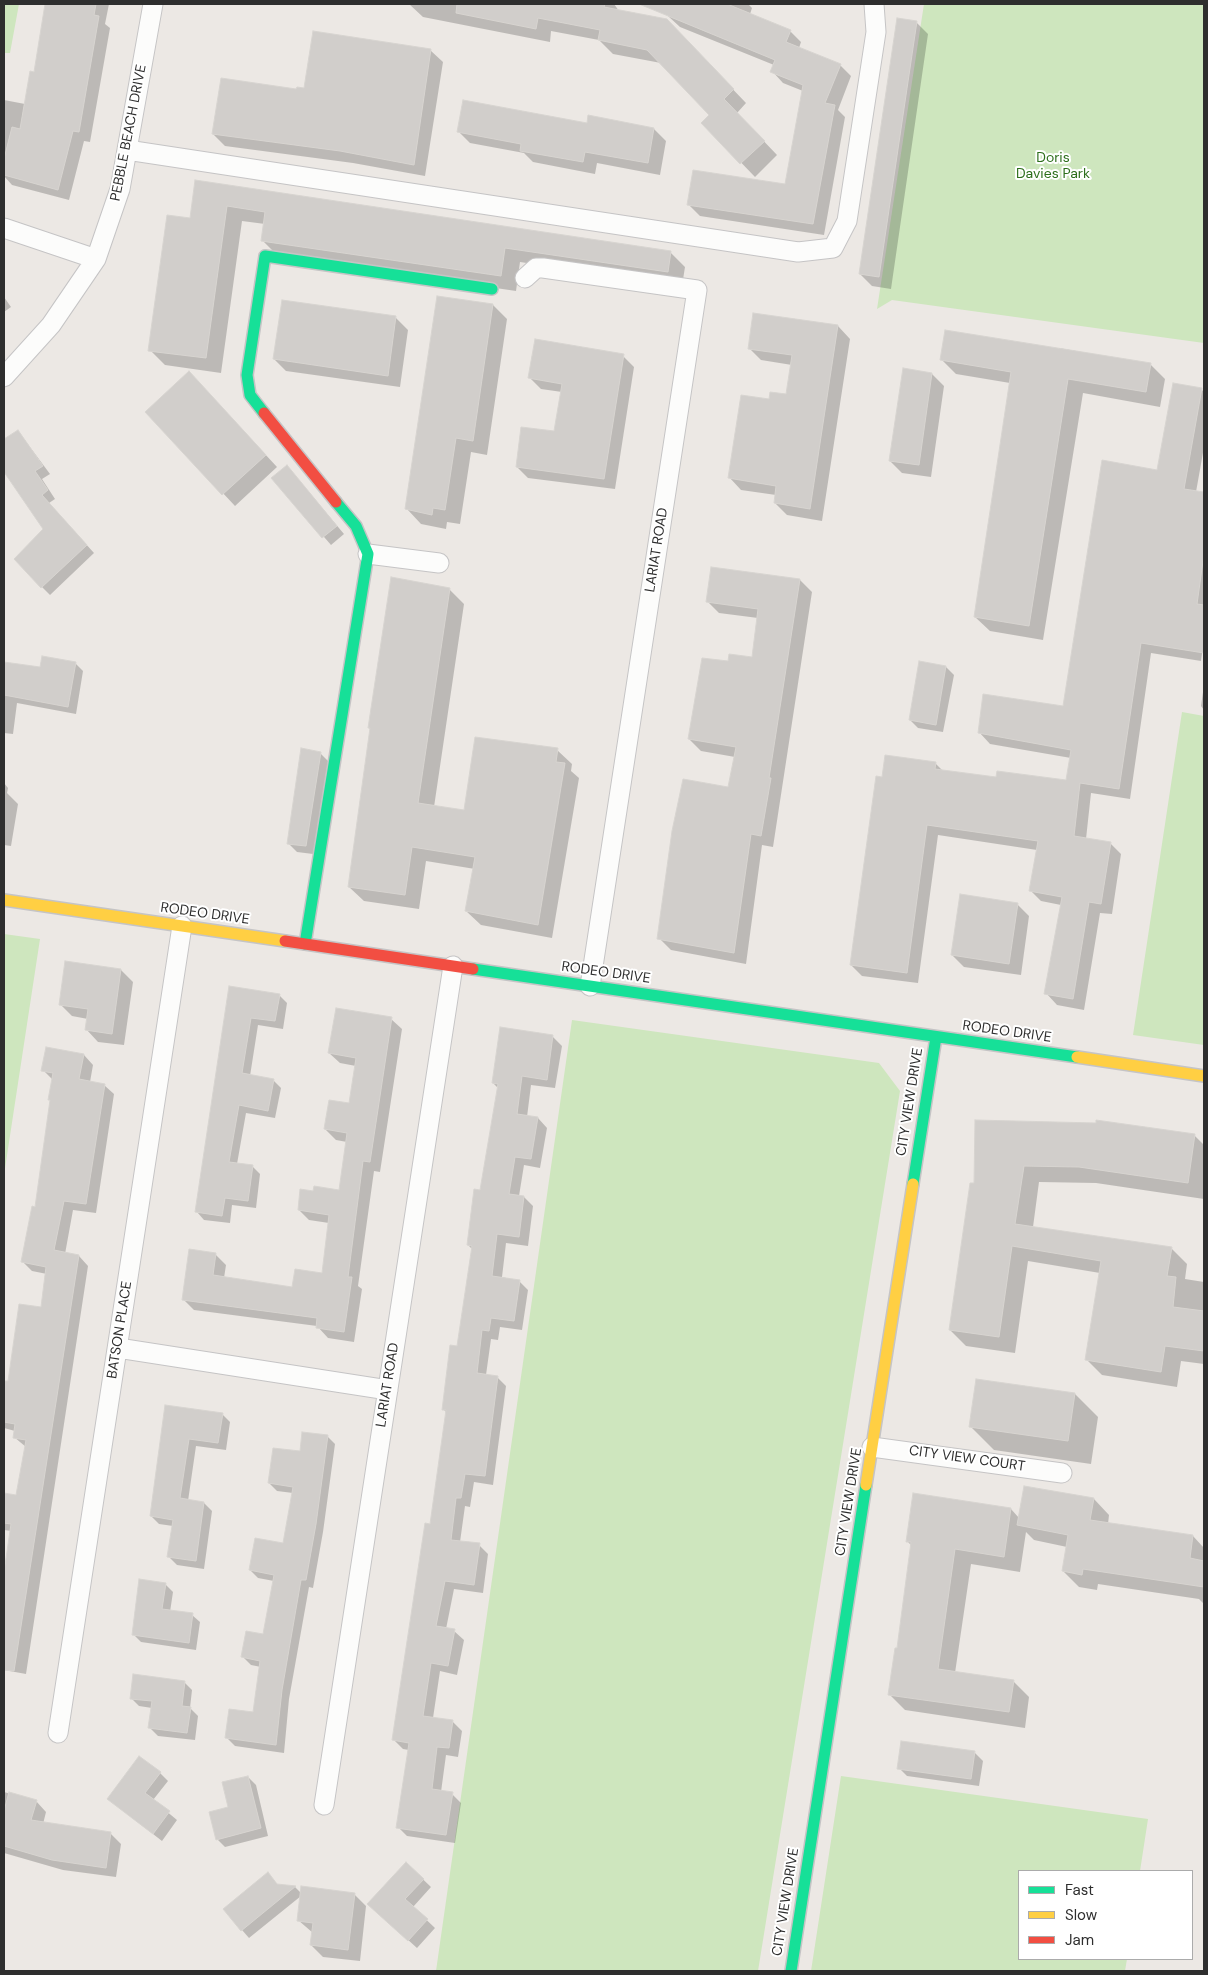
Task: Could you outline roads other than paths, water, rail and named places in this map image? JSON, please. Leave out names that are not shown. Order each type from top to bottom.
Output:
[{"type":"street","name":"PEBBLE BEACH DRIVE","points":[[4,377],[51,325],[96,258],[120,189],[154,4]]},
{"type":"street","points":[[127,150],[798,252],[833,248],[847,221],[876,32],[874,4]]},
{"type":"street","points":[[4,228],[96,258]]},
{"type":"street","points":[[305,944],[368,554],[356,526],[250,395],[247,375],[265,256],[492,289]]},
{"type":"street","name":"LARIAT ROAD","points":[[525,278],[536,268],[544,268],[697,290],[590,986]]},
{"type":"street","points":[[368,554],[439,563]]},
{"type":"street","name":"RODEO DRIVE","points":[[4,900],[1204,1076]]},
{"type":"street","name":"BATSON PLACE","points":[[58,1733],[182,926]]},
{"type":"street","name":"LARIAT ROAD","points":[[324,1805],[453,966]]},
{"type":"street","name":"CITY VIEW DRIVE","points":[[791,1971],[936,1037]]},
{"type":"street","points":[[118,1348],[388,1390]]},
{"type":"street","name":"CITY VIEW COURT","points":[[872,1447],[1062,1472]]},
{"type":"park label","name":"Doris Davies Park","points":[[1053,166]]}]
